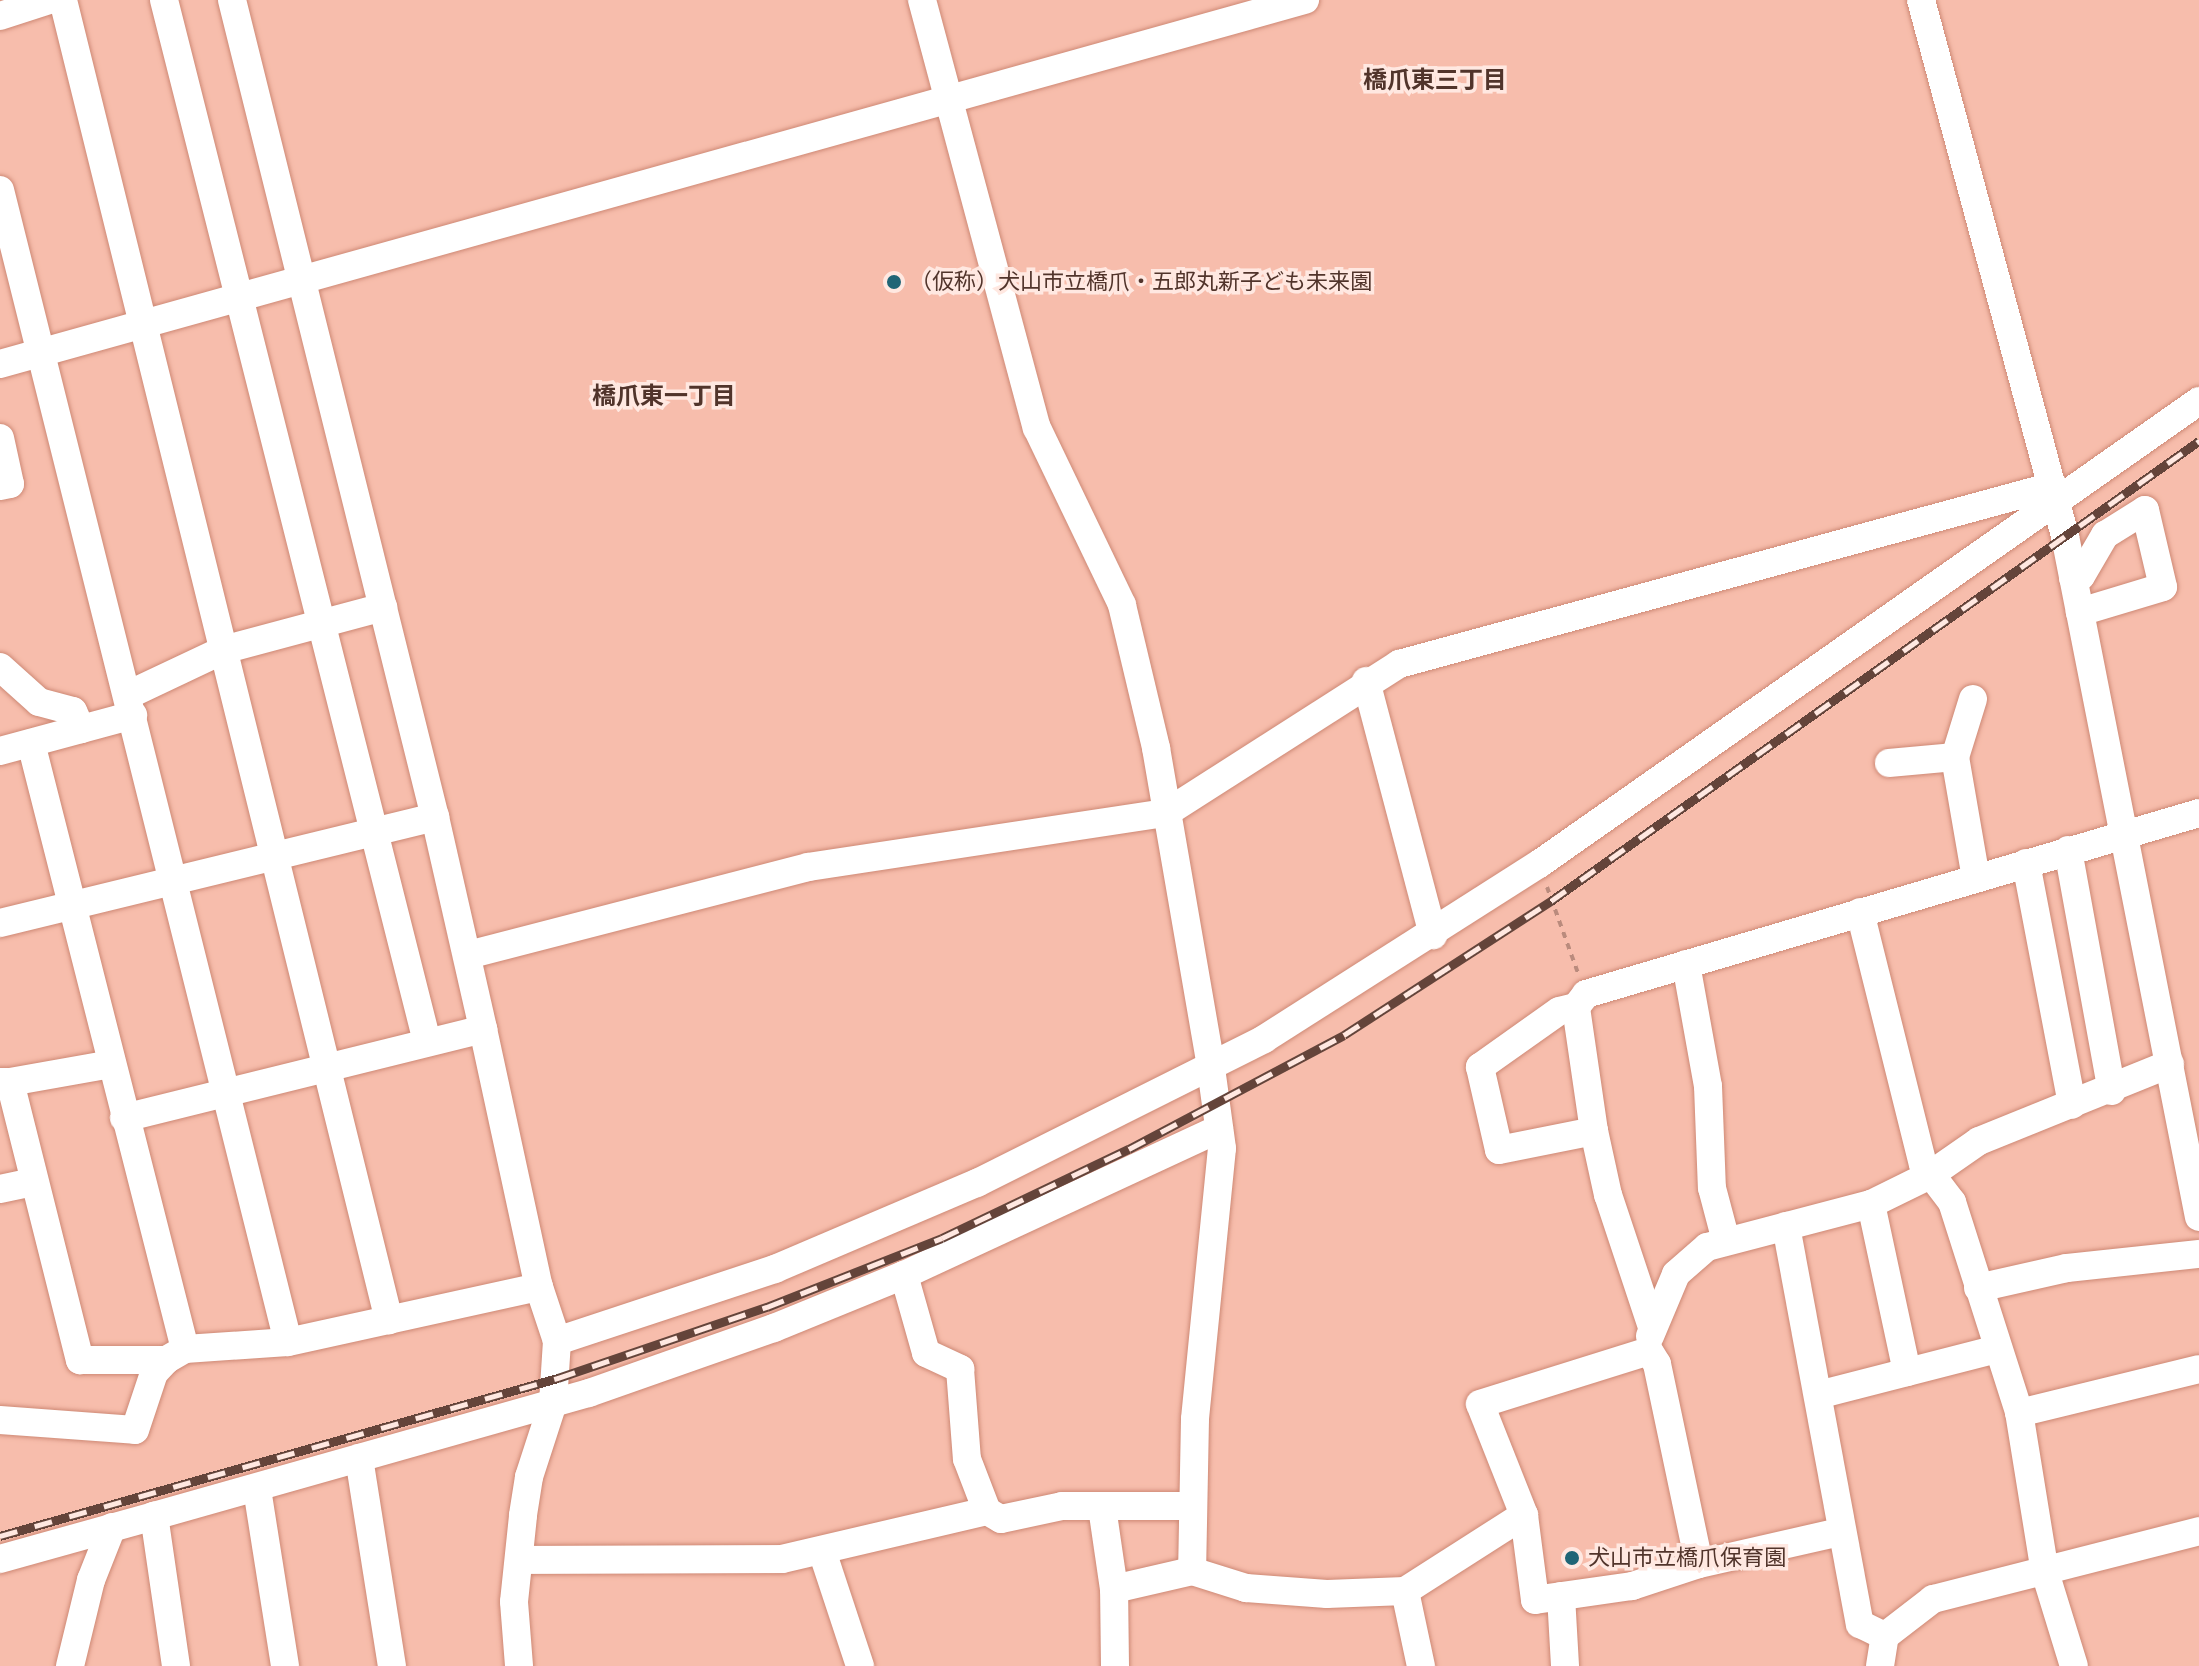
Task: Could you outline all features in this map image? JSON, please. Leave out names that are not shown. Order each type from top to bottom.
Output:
[{"type":"street","points":[[0,16],[49,0]]},
{"type":"street","points":[[63,0],[389,1320]]},
{"type":"street","points":[[164,0],[427,1042]]},
{"type":"street","points":[[232,0],[435,817],[468,955],[539,1287],[557,1341],[553,1403],[529,1477],[514,1602],[519,1666]]},
{"type":"street","points":[[922,0],[951,95],[1037,428],[1122,605],[1166,813],[1211,1068],[1219,1129],[1192,1506],[1192,1571]]},
{"type":"street","points":[[0,364],[951,95],[1305,0]]},
{"type":"street","points":[[1921,0],[2054,494],[2126,833],[2199,1217]]},
{"type":"street","points":[[2,206],[44,352],[288,1342]]},
{"type":"street","points":[[557,1341],[775,1269],[977,1183],[1211,1068],[1433,935],[1539,864],[2054,494],[2199,401]]},
{"type":"street","points":[[0,438],[10,484],[0,486]]},
{"type":"street","points":[[468,955],[808,867],[1166,813],[1366,681],[1399,664],[2054,494]]},
{"type":"street","points":[[2073,578],[2081,576],[2105,535],[2145,510],[2163,587],[2080,612]]},
{"type":"street","points":[[0,751],[81,729],[130,705],[223,650],[383,607]]},
{"type":"street","points":[[0,667],[39,702],[73,711],[81,729]]},
{"type":"street","points":[[1366,681],[1433,935]]},
{"type":"street","points":[[1973,699],[1955,757],[1976,878]]},
{"type":"street","points":[[31,743],[124,1118],[176,1355]]},
{"type":"street","points":[[1889,763],[1955,757]]},
{"type":"street","points":[[1594,1131],[1499,1150],[1480,1067],[1559,1011],[1581,1000],[1686,964],[2199,813]]},
{"type":"street","points":[[0,923],[435,817]]},
{"type":"street","points":[[2068,850],[2112,1091]]},
{"type":"street","points":[[2026,863],[2072,1105]]},
{"type":"street","points":[[1860,912],[1923,1164],[1952,1202],[2019,1413],[2045,1572],[2074,1666]]},
{"type":"street","points":[[1686,964],[1708,1086],[1712,1188],[1726,1241]]},
{"type":"street","points":[[1581,1000],[1594,1131],[1608,1195],[1657,1364],[1699,1564]]},
{"type":"street","points":[[124,1118],[483,1029]]},
{"type":"street","points":[[111,1064],[5,1082],[80,1360],[176,1355],[288,1342],[539,1287]]},
{"type":"street","points":[[1840,1532],[1699,1564],[1632,1586],[1535,1600],[1524,1515],[1480,1404],[1650,1337],[1686,1262],[1726,1241],[1871,1204],[1930,1175],[1970,1145],[2112,1091],[2170,1064]]},
{"type":"street","points":[[0,1559],[257,1489],[553,1403],[774,1328],[904,1275],[1219,1129]]},
{"type":"street","points":[[0,1189],[34,1182]]},
{"type":"street","points":[[1871,1204],[1907,1372]]},
{"type":"street","points":[[1786,1226],[1840,1532],[1860,1624],[1885,1636]]},
{"type":"street","points":[[1978,1288],[2067,1268],[2199,1254]]},
{"type":"street","points":[[904,1275],[926,1353],[960,1369],[967,1459],[987,1511],[1001,1519],[1062,1506],[1192,1506]]},
{"type":"street","points":[[1818,1395],[1997,1349]]},
{"type":"street","points":[[0,1420],[135,1430],[154,1373],[176,1355]]},
{"type":"street","points":[[2019,1413],[2199,1369]]},
{"type":"street","points":[[359,1458],[392,1666]]},
{"type":"street","points":[[257,1489],[285,1666]]},
{"type":"street","points":[[1102,1507],[1114,1589],[1115,1666]]},
{"type":"street","points":[[519,1560],[782,1559],[987,1511]]},
{"type":"street","points":[[1114,1589],[1192,1571],[1246,1588],[1327,1594],[1405,1591],[1524,1515]]},
{"type":"street","points":[[154,1516],[176,1666]]},
{"type":"street","points":[[70,1666],[91,1580],[112,1527]]},
{"type":"street","points":[[1880,1666],[1885,1636],[1933,1599],[2199,1531]]},
{"type":"street","points":[[822,1551],[860,1666]]},
{"type":"street","points":[[1405,1591],[1421,1666]]},
{"type":"street","points":[[1561,1596],[1565,1666]]},
{"type":"path","points":[[1539,864],[1581,1000]]},
{"type":"railway","points":[[0,1536],[558,1378],[767,1307],[942,1238],[1129,1149],[1344,1035],[1551,901],[2199,441]]},
{"type":"place","name":"（仮称）犬山市立橋爪・五郎丸新子ども未来園","points":[[894,282]]},
{"type":"place","name":"犬山市立橋爪保育園","points":[[1572,1558]]},
{"type":"district","name":"橋爪東三丁目","points":[[1435,81]]},
{"type":"district","name":"橋爪東一丁目","points":[[664,397]]}]
